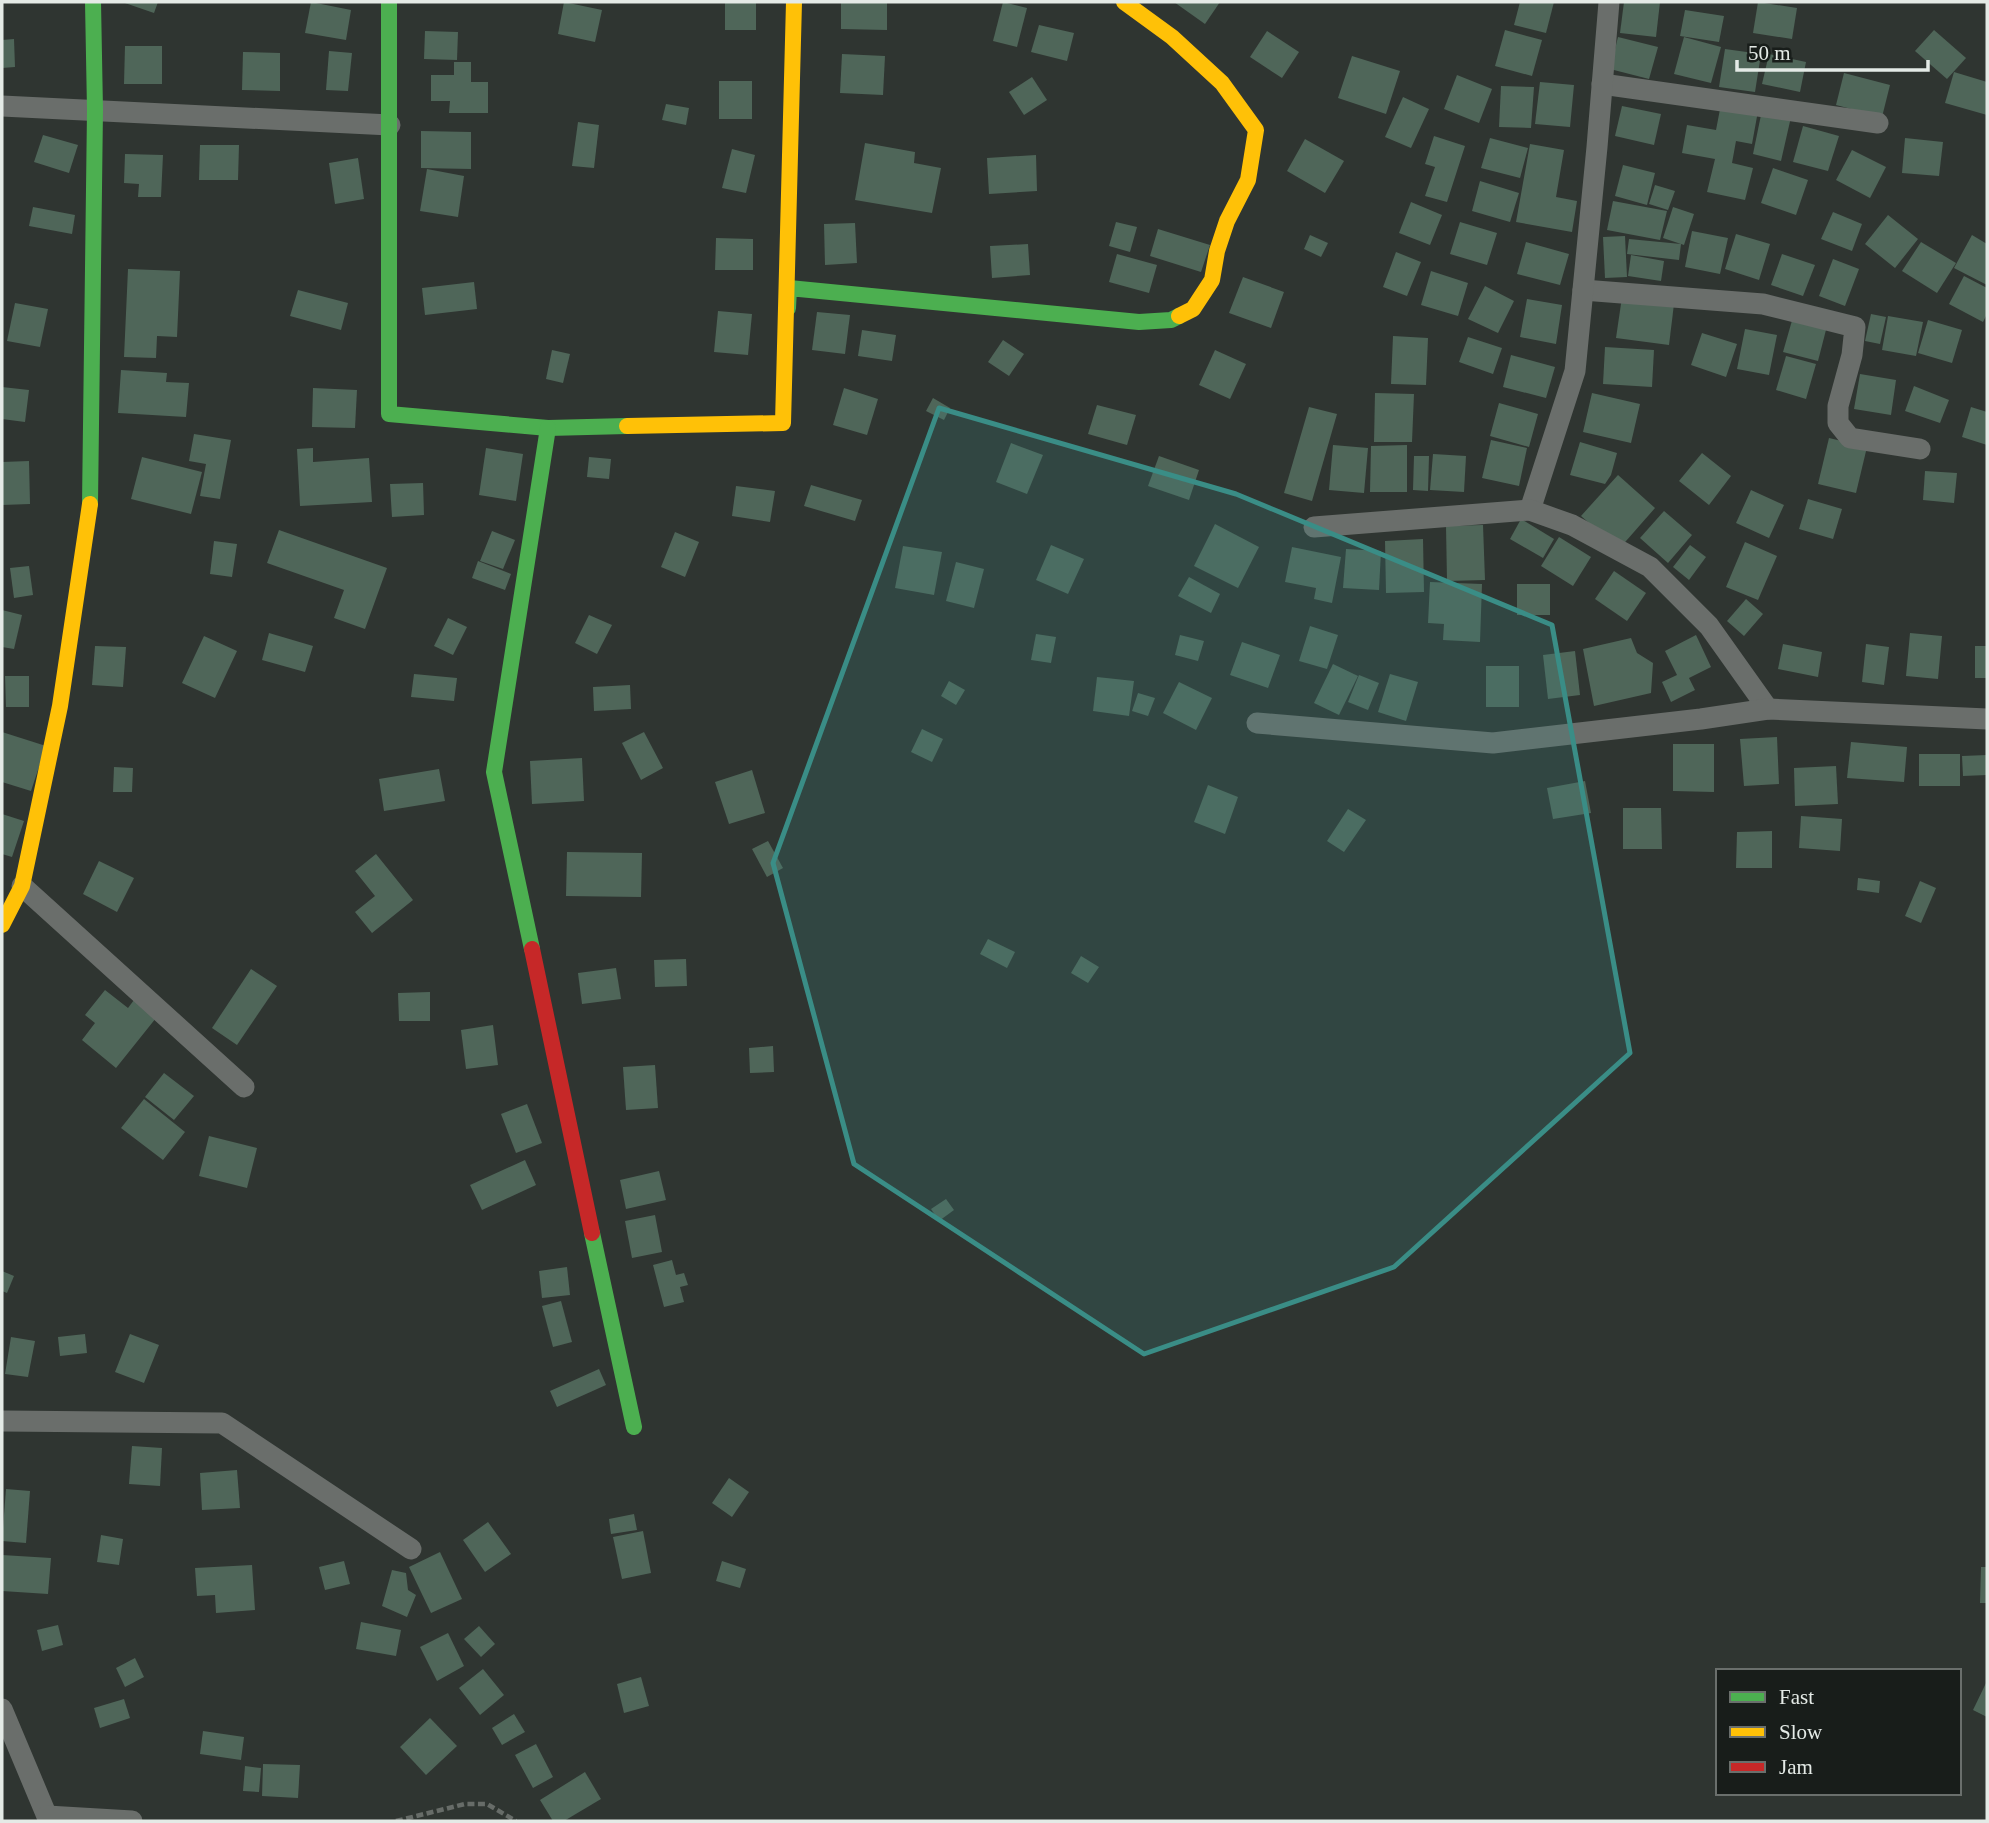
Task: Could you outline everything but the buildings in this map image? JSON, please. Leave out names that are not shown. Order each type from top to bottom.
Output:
[{"type":"street","points":[[2,925],[22,886],[60,706],[90,505],[95,110],[93,2]]},
{"type":"street","points":[[389,2],[389,414],[548,428],[783,423],[794,2]]},
{"type":"street","points":[[787,312],[789,288],[1139,322],[1171,320],[1193,309],[1212,280],[1217,251],[1227,221],[1248,180],[1256,130],[1222,83],[1172,37],[1124,2]]},
{"type":"street","points":[[1530,510],[1574,371],[1609,2]]},
{"type":"street","points":[[1602,84],[1878,122]]},
{"type":"street","points":[[2,106],[390,125]]},
{"type":"street","points":[[1583,290],[1763,304],[1854,327],[1852,355],[1839,406],[1838,424],[1850,438],[1920,449]]},
{"type":"street","points":[[548,428],[494,772],[634,1427]]},
{"type":"street","points":[[1314,527],[1530,510],[1573,525],[1650,567],[1709,626],[1768,709]]},
{"type":"street","points":[[1257,723],[1493,743],[1768,709],[1987,719]]},
{"type":"street","points":[[22,886],[244,1087]]},
{"type":"street","points":[[2,1421],[222,1423],[411,1549]]},
{"type":"street","points":[[2,1709],[8,1742],[48,1819],[132,1821]]},
{"type":"path","points":[[396,1821],[465,1804],[487,1804],[516,1821]]},
{"type":"highlighted area","points":[[939,408],[1236,494],[1552,625],[1630,1053],[1394,1267],[1144,1354],[854,1164],[773,863]]},
{"type":"traffic: fast","points":[[90,504],[95,110],[93,2]]},
{"type":"traffic: fast","points":[[389,2],[389,414],[548,428],[627,426]]},
{"type":"traffic: fast","points":[[788,308],[789,288],[1139,322],[1171,320],[1179,316]]},
{"type":"traffic: fast","points":[[532,949],[494,772],[548,428]]},
{"type":"traffic: fast","points":[[592,1233],[634,1427]]},
{"type":"traffic: slow","points":[[627,426],[783,423],[794,2]]},
{"type":"traffic: slow","points":[[1124,2],[1172,37],[1222,83],[1256,130],[1248,180],[1227,221],[1217,251],[1212,280],[1193,309],[1179,316]]},
{"type":"traffic: slow","points":[[2,925],[22,886],[60,706],[90,504]]},
{"type":"traffic: jam","points":[[532,949],[592,1233]]}]
